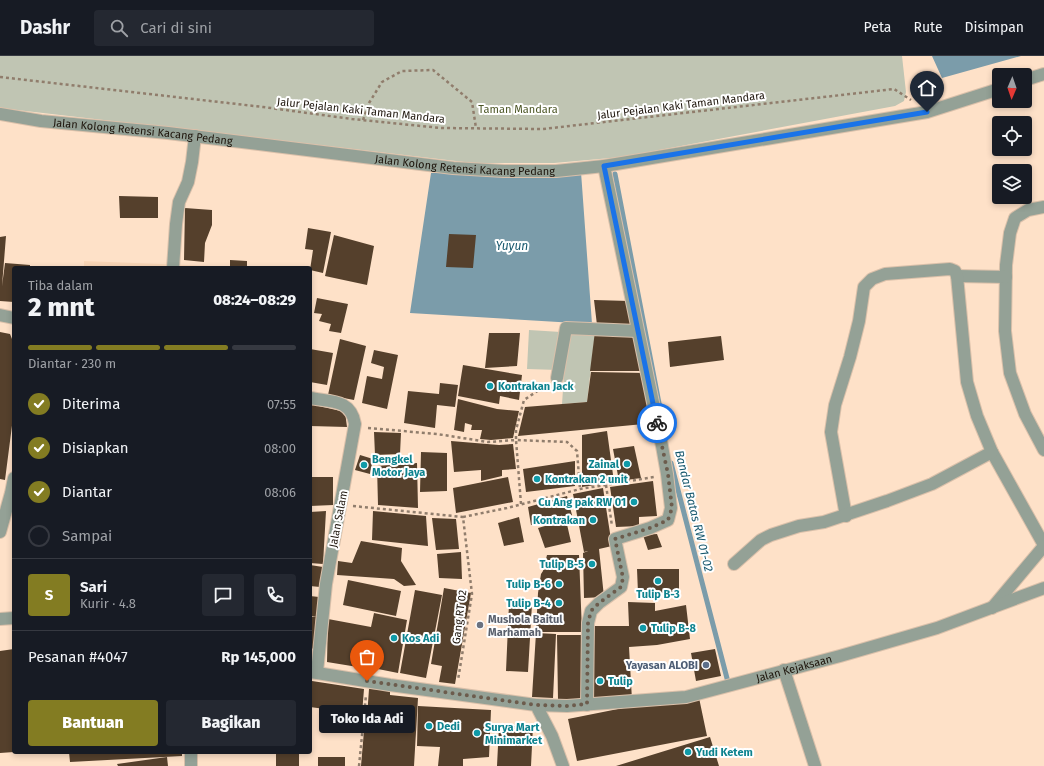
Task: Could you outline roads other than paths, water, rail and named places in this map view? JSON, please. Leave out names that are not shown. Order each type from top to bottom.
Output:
[{"type":"street","points":[[1032,78],[1044,74]]},
{"type":"street","name":"Jalan Kolong Retensi Kacang Pedang","points":[[0,114],[41,121],[195,136],[453,168],[504,171],[556,171],[604,166],[927,112],[992,90]]},
{"type":"street","points":[[173,266],[179,202],[188,182],[195,136]]},
{"type":"street","points":[[587,704],[588,623],[591,611],[599,603],[621,587],[623,578],[615,539],[650,528],[668,520],[672,508],[668,474],[637,331],[604,166]]},
{"type":"street","points":[[1044,206],[1028,210],[1015,218],[1010,233],[1006,277],[1005,331],[1010,373],[1025,414],[1044,450]]},
{"type":"street","points":[[846,516],[831,432],[835,405],[850,357],[859,321],[864,287],[872,279],[885,274],[950,269],[955,271],[957,276],[968,382],[977,416],[992,452],[1044,545],[991,609]]},
{"type":"street","points":[[957,276],[1006,277]]},
{"type":"street","points":[[0,316],[12,318]]},
{"type":"street","points":[[557,378],[566,328],[637,331]]},
{"type":"street","name":"Jalan Salam","points":[[312,398],[338,403],[347,407],[354,415],[355,427],[326,584],[314,672]]},
{"type":"street","points":[[734,564],[761,540],[771,535],[799,526],[824,522],[846,516],[932,484],[992,452]]},
{"type":"street","points":[[0,532],[12,487]]},
{"type":"street","name":"Jalan Kejaksaan","points":[[314,672],[536,705],[567,706],[686,697],[730,687],[784,670],[840,656],[937,628],[1044,588]]},
{"type":"street","points":[[0,619],[12,618]]},
{"type":"street","points":[[784,670],[815,766]]},
{"type":"street","points":[[536,705],[552,736],[563,766]]},
{"type":"street","points":[[191,754],[191,766]]},
{"type":"water","points":[[932,56],[1021,56],[942,78]]},
{"type":"water","name":"Yuyun","points":[[581,172],[592,324],[410,313],[431,173]]},
{"type":"waterway","name":"Bandar Batas RW 01-02","points":[[615,174],[663,424]]},
{"type":"waterway","name":"Bandar Batas RW 01-02","points":[[671,463],[729,686]]},
{"type":"place","name":"Kontrakan Jack","points":[[490,386]]},
{"type":"place","name":"Zainal","points":[[627,464]]},
{"type":"place","name":"Bengkel Motor Jaya","points":[[364,465]]},
{"type":"place","name":"Kontrakan 2 unit","points":[[537,479]]},
{"type":"place","name":"Cu Ang pak RW 01","points":[[634,502]]},
{"type":"place","name":"Kontrakan","points":[[593,520]]},
{"type":"place","name":"Tulip B-5","points":[[592,564]]},
{"type":"place","name":"Tulip B-3","points":[[658,581]]},
{"type":"place","name":"Tulip B-6","points":[[559,584]]},
{"type":"place","name":"Tulip B-4","points":[[559,603]]},
{"type":"place","name":"Mushola Baitul Marhamah","points":[[480,625]]},
{"type":"place","name":"Tulip B-8","points":[[643,628]]},
{"type":"place","name":"Kos Adi","points":[[394,638]]},
{"type":"place","name":"Yayasan ALOBI","points":[[706,665]]},
{"type":"place","name":"Toko Ida Adi","points":[[367,681]]},
{"type":"place","name":"Tulip","points":[[600,681]]},
{"type":"place","name":"Dedi","points":[[429,726]]},
{"type":"place","name":"Surya Mart Minimarket","points":[[477,733]]},
{"type":"place","name":"Yudi Ketem","points":[[688,752]]},
{"type":"park label","name":"Taman Mandara","points":[[518,109]]}]
